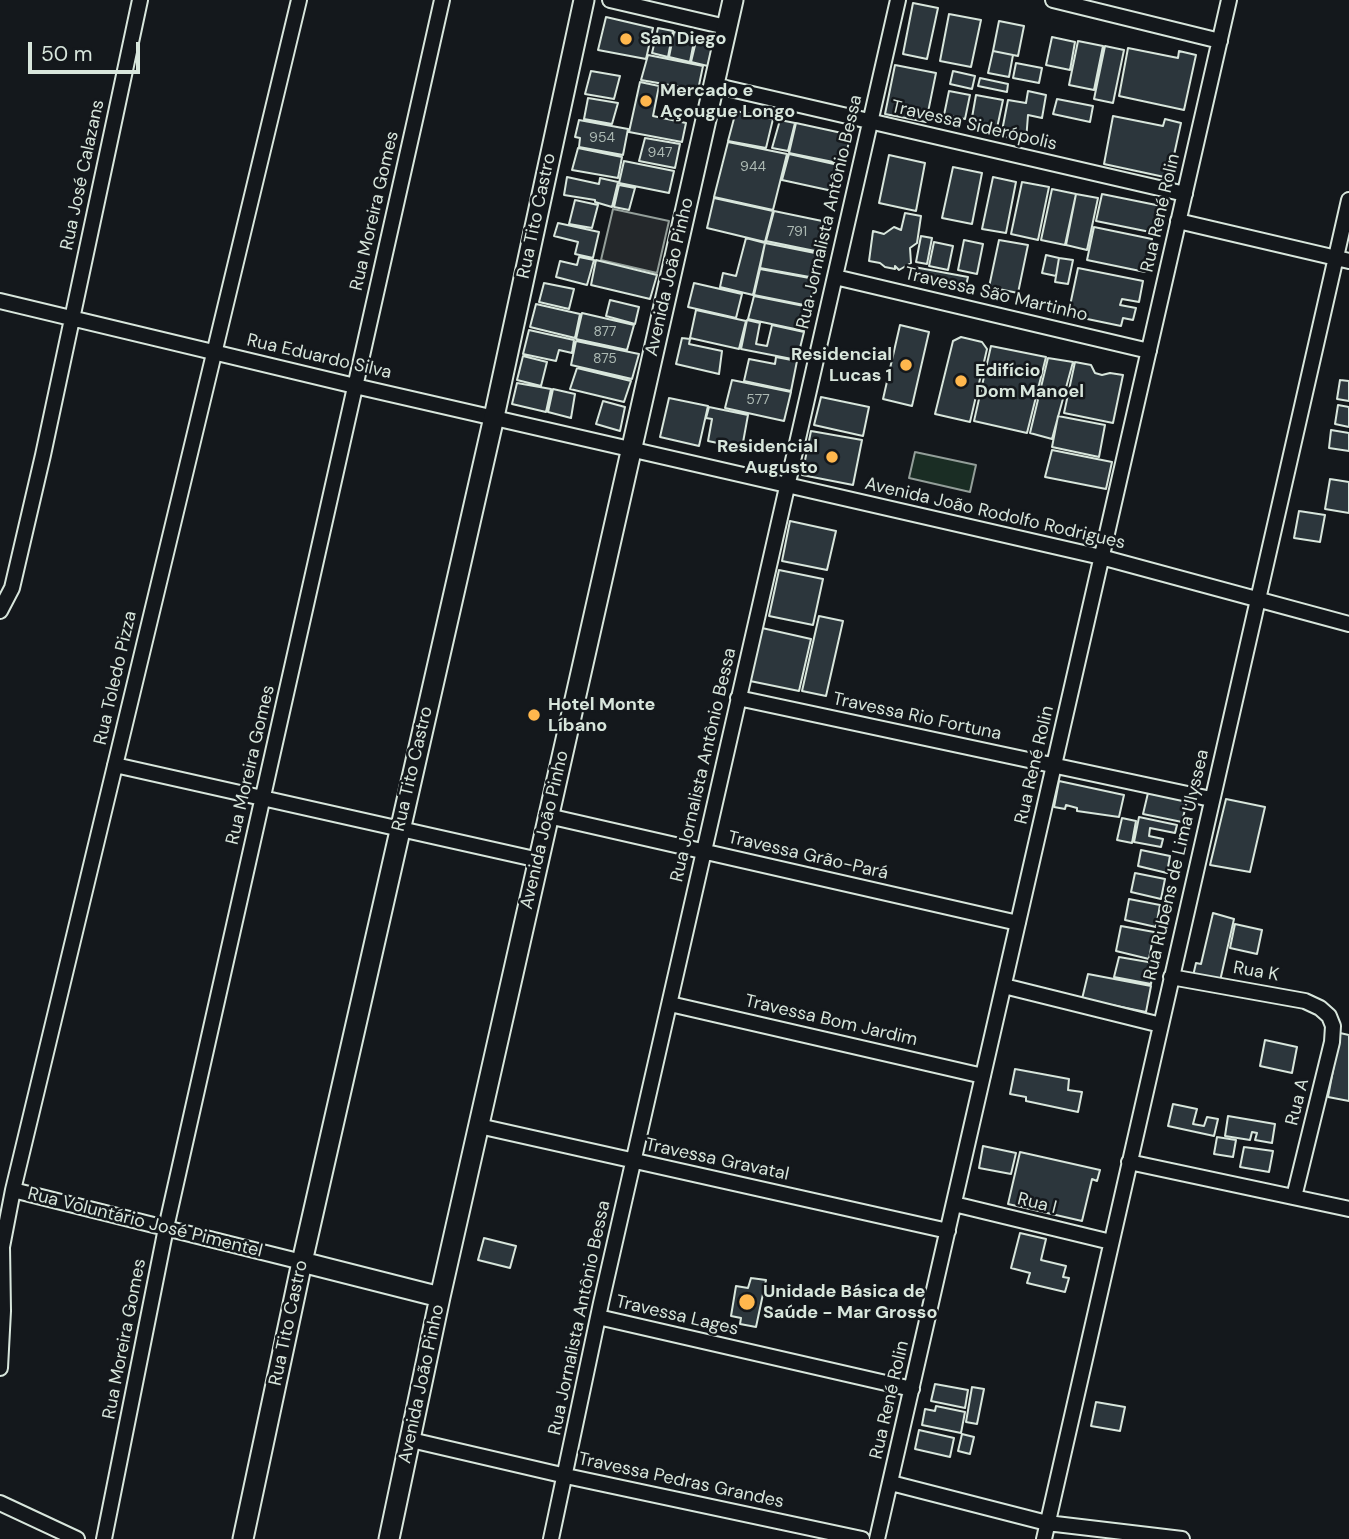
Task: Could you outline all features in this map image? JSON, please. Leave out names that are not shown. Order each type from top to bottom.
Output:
[{"type":"main road","name":"Rua Tito Castro","points":[[243,1539],[302,1262],[494,416],[584,0]]},
{"type":"main road","name":"Avenida João Pinho","points":[[389,1539],[440,1297],[733,0]]},
{"type":"main road","name":"Rua Voluntário José Pimentel","points":[[302,1262],[440,1297]]},
{"type":"street","name":"Rua José Calazans","points":[[0,611],[12,588],[140,0]]},
{"type":"street","name":"Rua Toledo Pizza","points":[[0,1368],[2,1247],[13,1190],[299,0]]},
{"type":"street","name":"Rua Moreira Gomes","points":[[104,1539],[166,1228],[442,0]]},
{"type":"street","points":[[610,0],[726,27]]},
{"type":"street","name":"Rua Jornalista Antônio Bessa","points":[[551,1539],[598,1317],[898,0]]},
{"type":"street","points":[[1054,0],[1220,41]]},
{"type":"street","name":"Rua René Rolin","points":[[877,1539],[1229,0]]},
{"type":"street","name":"Travessa Siderópolis","points":[[713,85],[1185,194]]},
{"type":"street","name":"Rua Rubens de Lima Ulyssea","points":[[1044,1539],[1211,799],[1342,260],[1349,200]]},
{"type":"street","points":[[1178,221],[1342,260]]},
{"type":"street","name":"Travessa São Martinho","points":[[835,277],[1149,351]]},
{"type":"street","name":"Rua Eduardo Silva","points":[[0,300],[355,386],[631,449]]},
{"type":"street","name":"Avenida João Rodolfo Rodrigues","points":[[631,449],[1101,557],[1349,624]]},
{"type":"street","name":"Travessa Rio Fortuna","points":[[738,698],[1211,799]]},
{"type":"street","points":[[115,765],[538,860]]},
{"type":"street","name":"Travessa Grão-Pará","points":[[548,816],[1018,923]]},
{"type":"street","name":"Rua K","points":[[1171,977],[1305,1001],[1329,1016]]},
{"type":"street","points":[[1004,986],[1161,1025]]},
{"type":"street","name":"Travessa Bom Jardim","points":[[670,1004],[983,1076]]},
{"type":"street","name":"Rua A","points":[[1294,1197],[1332,1042],[1333,1026],[1329,1016]]},
{"type":"street","name":"Travessa Gravatal","points":[[479,1126],[948,1231]]},
{"type":"street","points":[[1129,1162],[1349,1209]]},
{"type":"street","name":"Rua Voluntário José Pimentel","points":[[13,1190],[302,1262]]},
{"type":"street","name":"Rua I","points":[[954,1204],[1111,1242]]},
{"type":"street","name":"Travessa Lages","points":[[598,1317],[912,1389]]},
{"type":"street","name":"Travessa Pedras Grandes","points":[[411,1440],[565,1476],[862,1539]]},
{"type":"street","points":[[891,1483],[1047,1523],[1182,1539]]},
{"type":"street","points":[[0,1503],[77,1539]]},
{"type":"green space","points":[[915,452],[976,465],[970,492],[909,478]]},
{"type":"shaded area","points":[[613,209],[669,221],[657,273],[601,260]]},
{"type":"building","points":[[913,3],[938,8],[927,59],[903,54]]},
{"type":"building","points":[[949,14],[981,20],[971,67],[940,61]]},
{"type":"building","name":"San Diego","points":[[606,17],[653,28],[646,59],[598,50]]},
{"type":"building","points":[[999,21],[1024,26],[1018,56],[993,51]]},
{"type":"building","points":[[658,28],[673,31],[668,57],[652,53]]},
{"type":"building","points":[[674,32],[695,36],[690,62],[669,57]]},
{"type":"building","points":[[697,37],[718,41],[712,67],[691,62]]},
{"type":"building","points":[[1052,37],[1075,42],[1070,70],[1046,65]]},
{"type":"building","points":[[1078,41],[1103,46],[1094,90],[1069,85]]},
{"type":"building","points":[[1105,46],[1124,50],[1113,103],[1094,99]]},
{"type":"building","points":[[1128,48],[1178,58],[1179,51],[1196,55],[1184,110],[1119,96]]},
{"type":"building","points":[[993,51],[1013,55],[1009,77],[988,73]]},
{"type":"building","points":[[648,55],[703,66],[698,90],[641,80]]},
{"type":"building","points":[[1016,63],[1042,68],[1039,83],[1013,78]]},
{"type":"building","points":[[895,65],[936,73],[926,122],[885,114]]},
{"type":"building","points":[[591,71],[620,76],[614,99],[585,94]]},
{"type":"building","points":[[953,71],[975,76],[972,89],[950,84]]},
{"type":"building","points":[[980,78],[1008,84],[1007,92],[978,86]]},
{"type":"building","name":"Mercado e Açougue Longo","points":[[640,82],[659,86],[653,116],[686,123],[682,142],[629,132]]},
{"type":"building","points":[[949,91],[970,95],[965,119],[944,115]]},
{"type":"building","points":[[1028,91],[1046,95],[1042,118],[1028,115],[1026,141],[1001,136],[1008,100],[1026,103]]},
{"type":"building","points":[[976,95],[1003,100],[997,128],[971,123]]},
{"type":"building","points":[[588,98],[618,103],[612,124],[584,119]]},
{"type":"building","points":[[1057,99],[1093,106],[1090,122],[1053,114]]},
{"type":"building","points":[[736,111],[773,119],[766,148],[728,141]]},
{"type":"building","points":[[1113,116],[1163,126],[1165,119],[1181,123],[1169,178],[1104,164]]},
{"type":"building","points":[[579,120],[628,129],[623,155],[579,147],[580,138],[575,137]]},
{"type":"building","points":[[780,120],[795,123],[788,151],[772,148]]},
{"type":"building","points":[[796,123],[851,135],[843,164],[789,153]]},
{"type":"building","points":[[645,138],[680,144],[675,168],[639,161]]},
{"type":"building","points":[[728,142],[787,154],[773,210],[714,197]]},
{"type":"building","points":[[578,148],[622,157],[618,178],[572,170]]},
{"type":"building","points":[[789,154],[843,166],[837,192],[782,180]]},
{"type":"building","points":[[889,155],[925,163],[916,211],[879,203]]},
{"type":"building","points":[[624,161],[674,171],[669,193],[619,183]]},
{"type":"building","points":[[953,167],[982,173],[972,224],[942,218]]},
{"type":"building","points":[[567,177],[599,184],[600,178],[618,182],[612,207],[595,200],[564,195]]},
{"type":"building","points":[[993,177],[1016,182],[1006,233],[982,229]]},
{"type":"building","points":[[1022,182],[1049,187],[1038,240],[1011,234]]},
{"type":"building","points":[[619,185],[635,188],[629,210],[614,207]]},
{"type":"building","points":[[1052,189],[1076,194],[1065,245],[1041,240]]},
{"type":"building","points":[[1076,194],[1098,198],[1087,250],[1066,245]]},
{"type":"building","points":[[1102,194],[1166,207],[1160,234],[1096,221]]},
{"type":"building","points":[[714,198],[773,211],[765,242],[707,228]]},
{"type":"building","points":[[575,200],[598,205],[592,228],[569,224]]},
{"type":"building","points":[[774,211],[827,222],[820,252],[766,241]]},
{"type":"building","points":[[905,213],[921,216],[917,243],[910,248],[911,263],[899,270],[895,266],[895,269],[869,261],[873,231],[884,234],[894,227],[901,230]]},
{"type":"building","points":[[558,223],[599,232],[593,258],[575,254],[578,242],[554,236]]},
{"type":"building","points":[[1094,227],[1152,239],[1145,272],[1087,260]]},
{"type":"building","points":[[921,236],[932,238],[927,264],[916,262]]},
{"type":"building","points":[[746,238],[765,243],[753,295],[720,287],[723,273],[736,276]]},
{"type":"building","points":[[964,240],[983,244],[977,274],[958,270]]},
{"type":"building","points":[[999,240],[1028,245],[1018,293],[989,287]]},
{"type":"building","points":[[934,242],[953,246],[948,270],[929,266]]},
{"type":"building","points":[[765,243],[820,254],[815,278],[760,268]]},
{"type":"building","points":[[1046,255],[1059,258],[1056,276],[1042,273]]},
{"type":"building","points":[[579,257],[594,260],[587,285],[556,277],[560,261],[577,265]]},
{"type":"building","points":[[1059,258],[1073,260],[1068,284],[1055,282]]},
{"type":"building","points":[[596,260],[657,275],[650,299],[591,285]]},
{"type":"building","points":[[914,267],[968,277],[965,290],[912,279]]},
{"type":"building","points":[[1078,268],[1143,281],[1139,302],[1122,299],[1120,305],[1136,308],[1133,320],[1123,318],[1121,326],[1068,315]]},
{"type":"building","points":[[760,269],[815,279],[809,306],[754,295]]},
{"type":"building","points":[[544,283],[574,289],[569,309],[539,302]]},
{"type":"building","points":[[694,283],[742,294],[736,318],[688,307]]},
{"type":"building","points":[[754,296],[809,307],[804,331],[748,319]]},
{"type":"building","points":[[610,300],[639,307],[635,324],[606,316]]},
{"type":"building","points":[[536,304],[580,314],[575,338],[530,327]]},
{"type":"building","points":[[696,310],[746,321],[739,349],[690,338]]},
{"type":"building","points":[[582,313],[634,325],[627,350],[576,339]]},
{"type":"building","points":[[747,320],[760,323],[756,344],[767,346],[772,325],[804,332],[797,360],[741,349]]},
{"type":"building","name":"Residencial Lucas 1","points":[[900,325],[929,332],[912,406],[883,399]]},
{"type":"building","points":[[529,330],[574,340],[572,353],[559,350],[556,361],[523,354]]},
{"type":"building","name":"Edifício Dom Manoel","points":[[961,337],[982,342],[987,349],[970,422],[935,414],[953,341]]},
{"type":"building","points":[[682,338],[690,339],[689,344],[722,351],[719,374],[676,364]]},
{"type":"building","points":[[576,341],[639,354],[632,379],[571,365]]},
{"type":"building","points":[[991,346],[1046,357],[1027,433],[974,421]]},
{"type":"building","points":[[523,356],[547,362],[541,386],[517,380]]},
{"type":"building","points":[[776,357],[797,361],[791,391],[744,381],[749,359],[775,364]]},
{"type":"building","points":[[1048,358],[1073,362],[1052,439],[1030,433]]},
{"type":"building","points":[[1075,362],[1091,365],[1095,373],[1102,375],[1123,375],[1113,423],[1064,413]]},
{"type":"building","points":[[577,368],[631,381],[624,402],[570,389]]},
{"type":"building","points":[[732,380],[791,392],[784,421],[725,408]]},
{"type":"building","points":[[1340,380],[1349,381],[1349,401],[1337,399]]},
{"type":"building","points":[[517,383],[551,389],[546,412],[512,404]]},
{"type":"building","points":[[553,389],[575,394],[571,418],[548,412]]},
{"type":"building","points":[[821,397],[869,407],[863,436],[814,425]]},
{"type":"building","points":[[669,398],[708,406],[699,446],[660,437]]},
{"type":"building","points":[[603,401],[625,407],[620,431],[596,424]]},
{"type":"building","points":[[1338,405],[1349,407],[1349,427],[1335,424]]},
{"type":"building","points":[[709,407],[748,415],[742,448],[708,441],[712,419],[706,418]]},
{"type":"building","points":[[1058,416],[1105,425],[1099,457],[1052,447]]},
{"type":"building","points":[[1331,430],[1349,433],[1349,451],[1329,448]]},
{"type":"building","name":"Residencial Augusto","points":[[811,431],[862,440],[853,485],[802,475]]},
{"type":"building","points":[[1052,450],[1112,462],[1106,489],[1045,477]]},
{"type":"building","points":[[1330,479],[1349,482],[1349,513],[1325,509]]},
{"type":"building","points":[[1299,511],[1325,515],[1320,542],[1294,538]]},
{"type":"building","points":[[790,521],[836,531],[827,570],[782,561]]},
{"type":"building","points":[[779,570],[823,579],[813,625],[769,616]]},
{"type":"building","points":[[819,616],[843,621],[826,696],[802,691]]},
{"type":"building","points":[[762,628],[811,639],[799,691],[750,681]]},
{"type":"building","points":[[1059,781],[1124,795],[1119,817],[1077,811],[1077,808],[1066,805],[1065,809],[1054,807]]},
{"type":"building","points":[[1148,793],[1187,801],[1182,822],[1143,814]]},
{"type":"building","points":[[1226,799],[1265,807],[1250,872],[1210,865]]},
{"type":"building","points":[[1139,817],[1177,825],[1175,833],[1150,828],[1149,836],[1163,839],[1161,847],[1134,842]]},
{"type":"building","points":[[1122,818],[1136,821],[1132,843],[1117,840]]},
{"type":"building","points":[[1141,850],[1170,856],[1167,873],[1138,866]]},
{"type":"building","points":[[1135,873],[1165,879],[1161,899],[1131,892]]},
{"type":"building","points":[[1129,899],[1160,905],[1156,927],[1125,920]]},
{"type":"building","points":[[1213,913],[1234,919],[1220,981],[1193,976],[1196,963],[1201,964]]},
{"type":"building","points":[[1235,924],[1262,930],[1257,954],[1230,948]]},
{"type":"building","points":[[1121,926],[1154,932],[1149,959],[1116,951]]},
{"type":"building","points":[[1119,957],[1154,963],[1151,984],[1114,977]]},
{"type":"building","points":[[1088,974],[1151,986],[1146,1012],[1082,999]]},
{"type":"building","points":[[1340,1033],[1349,1035],[1349,1101],[1328,1097]]},
{"type":"building","points":[[1265,1040],[1297,1047],[1292,1073],[1260,1066]]},
{"type":"building","points":[[1015,1069],[1069,1079],[1068,1090],[1082,1092],[1078,1112],[1026,1101],[1026,1097],[1010,1094]]},
{"type":"building","points":[[1173,1104],[1197,1109],[1193,1124],[1204,1126],[1207,1117],[1218,1119],[1214,1136],[1168,1126]]},
{"type":"building","points":[[1228,1116],[1275,1124],[1272,1143],[1255,1140],[1257,1133],[1252,1132],[1250,1140],[1225,1136]]},
{"type":"building","points":[[1217,1137],[1236,1140],[1233,1157],[1214,1154]]},
{"type":"building","points":[[983,1146],[1016,1153],[1011,1174],[979,1168]]},
{"type":"building","points":[[1244,1147],[1273,1151],[1269,1172],[1240,1167]]},
{"type":"building","points":[[1020,1152],[1100,1170],[1097,1181],[1092,1179],[1082,1221],[1008,1204]]},
{"type":"building","points":[[1020,1233],[1046,1239],[1041,1260],[1066,1266],[1063,1277],[1069,1278],[1065,1292],[1027,1283],[1030,1273],[1011,1268]]},
{"type":"building","points":[[484,1238],[516,1246],[510,1268],[478,1260]]},
{"type":"building","name":"Unidade Básica de Saúde - Mar Grosso","points":[[751,1278],[766,1280],[756,1327],[740,1324],[741,1318],[731,1316],[736,1286],[748,1288]]},
{"type":"building","points":[[935,1384],[968,1390],[965,1408],[931,1401]]},
{"type":"building","points":[[972,1387],[984,1389],[977,1424],[966,1422]]},
{"type":"building","points":[[1096,1402],[1125,1407],[1120,1431],[1091,1426]]},
{"type":"building","points":[[936,1406],[965,1412],[961,1433],[922,1425],[925,1409],[935,1411]]},
{"type":"building","points":[[919,1430],[954,1438],[950,1457],[915,1449]]},
{"type":"building","points":[[962,1434],[974,1437],[970,1454],[958,1451]]},
{"type":"place","name":"San Diego","points":[[626,39]]},
{"type":"place","name":"Mercado e Açougue Longo","points":[[646,101]]},
{"type":"place","name":"Residencial Lucas 1","points":[[906,365]]},
{"type":"place","name":"Edifício Dom Manoel","points":[[961,381]]},
{"type":"place","name":"Residencial Augusto","points":[[832,457]]},
{"type":"place","name":"Hotel Monte Líbano","points":[[534,715]]},
{"type":"place","name":"Unidade Básica de Saúde - Mar Grosso","points":[[747,1302]]}]
